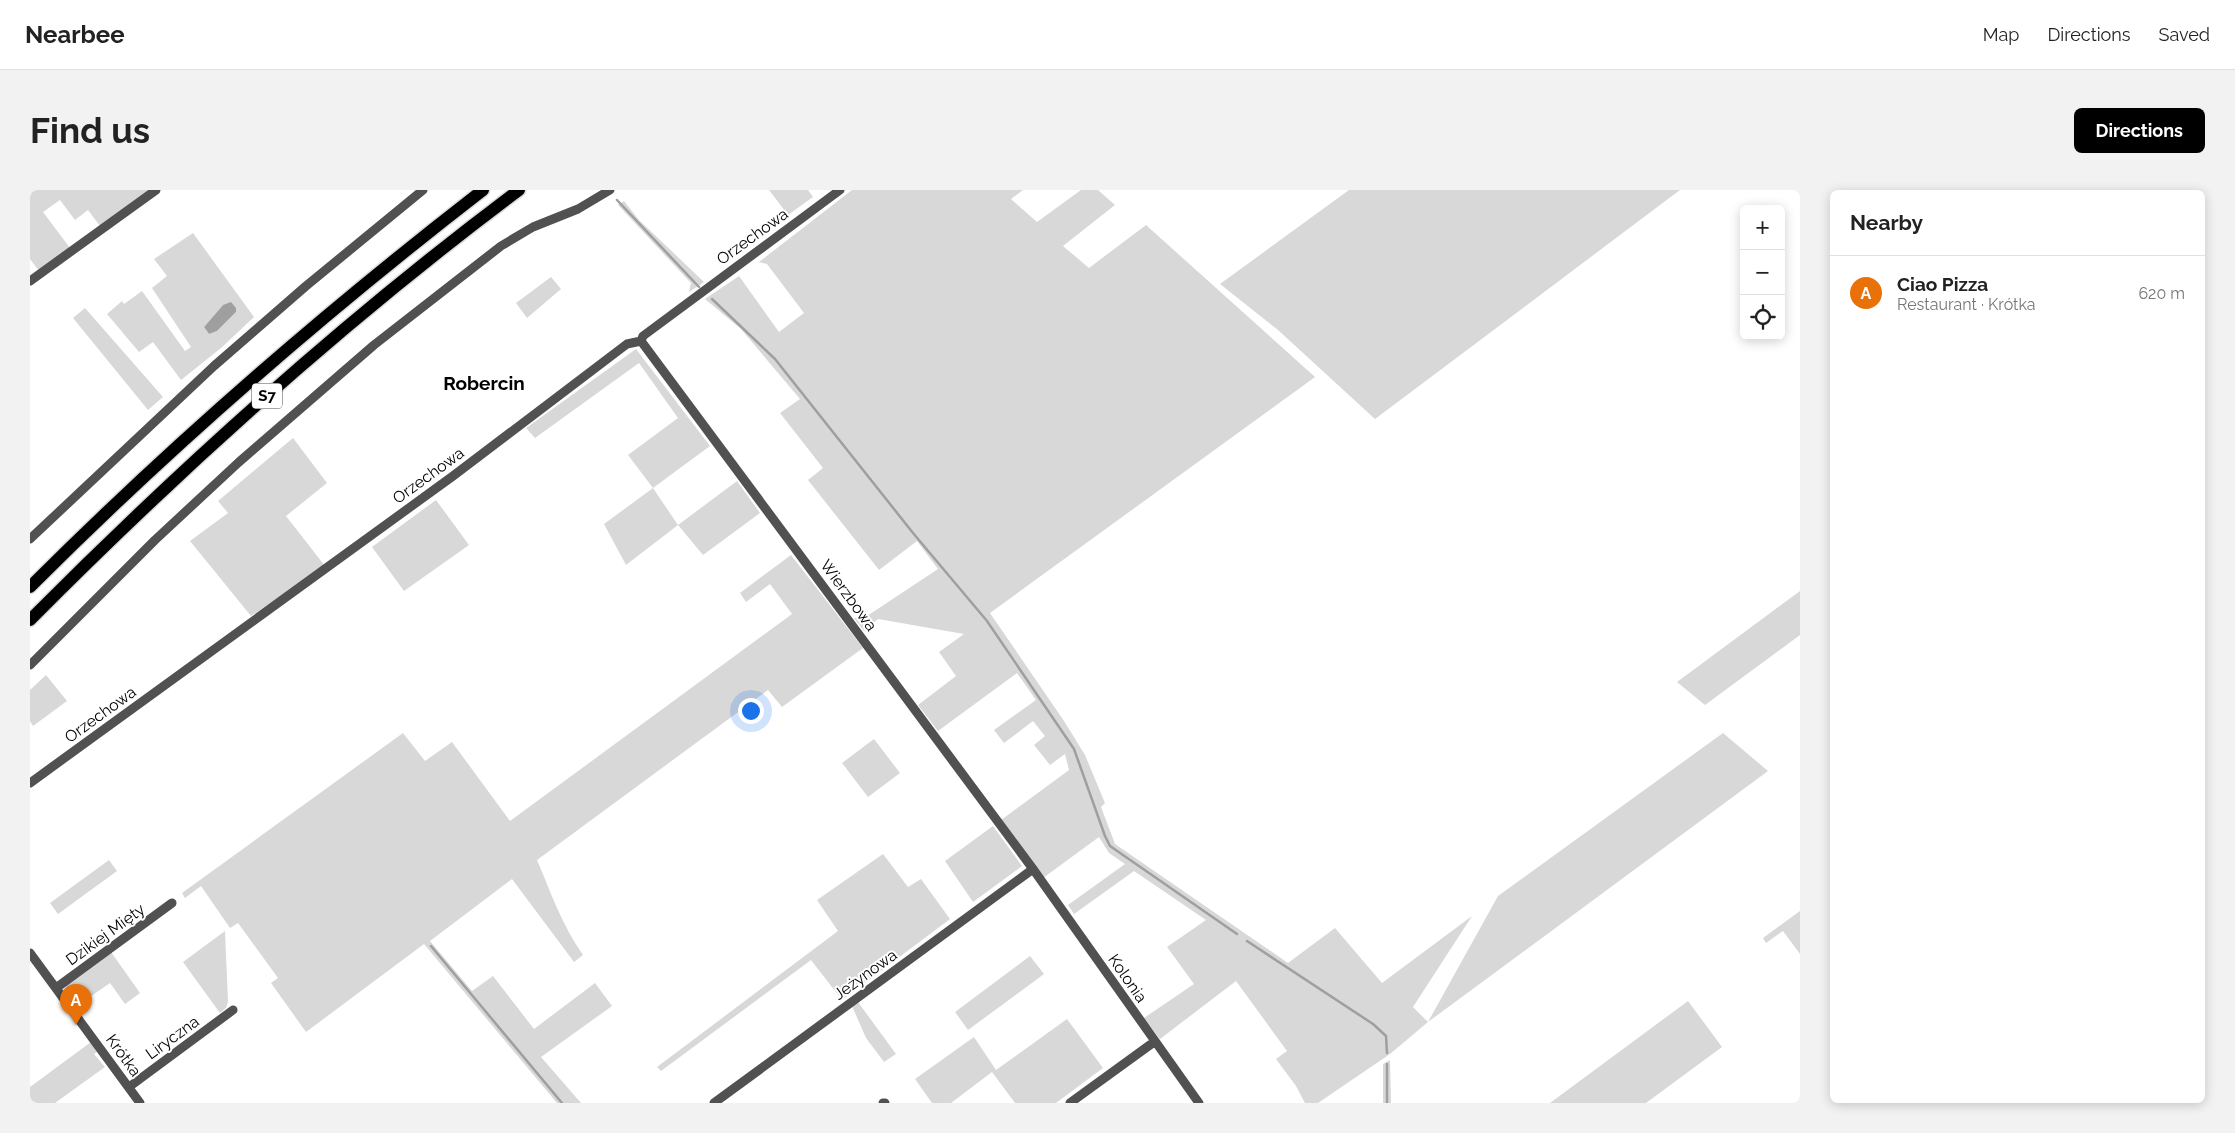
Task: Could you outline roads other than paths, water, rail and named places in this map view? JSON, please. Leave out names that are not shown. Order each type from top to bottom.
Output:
[{"type":"highway","name":"S7","points":[[30,587],[90,528],[226,402],[347,298],[483,190]]},
{"type":"highway","name":"S7","points":[[30,620],[94,555],[218,438],[356,319],[519,190]]},
{"type":"street","points":[[30,281],[156,190]]},
{"type":"street","points":[[30,539],[214,366],[306,286],[423,190]]},
{"type":"street","points":[[30,665],[199,498],[280,425],[374,345],[501,246],[533,227],[578,209],[610,190]]},
{"type":"street","name":"Orzechowa","points":[[30,783],[452,476],[627,344],[641,341],[643,336],[840,190]]},
{"type":"street","name":"Wierzbowa","points":[[641,341],[1033,869]]},
{"type":"street","name":"Kolonia","points":[[1033,869],[1199,1103]]},
{"type":"street","name":"Jeżynowa","points":[[714,1103],[1033,869]]},
{"type":"street","name":"Dzikiej Mięty","points":[[56,988],[172,903]]},
{"type":"street","name":"Krótka","points":[[30,953],[140,1103]]},
{"type":"street","name":"Liryczna","points":[[129,1087],[233,1010]]},
{"type":"street","points":[[1070,1103],[1154,1042]]},
{"type":"waterway","points":[[617,200],[699,287]]},
{"type":"waterway","points":[[712,299],[775,359],[913,533],[987,621],[1074,749],[1110,846],[1237,934]]},
{"type":"waterway","points":[[1247,941],[1373,1024],[1386,1036],[1387,1053]]},
{"type":"waterway","points":[[431,946],[562,1103]]},
{"type":"waterway","points":[[1387,1064],[1387,1103]]},
{"type":"place","name":"Ciao Pizza","points":[[76,1025]]},
{"type":"district","name":"Robercin","points":[[484,383]]}]
